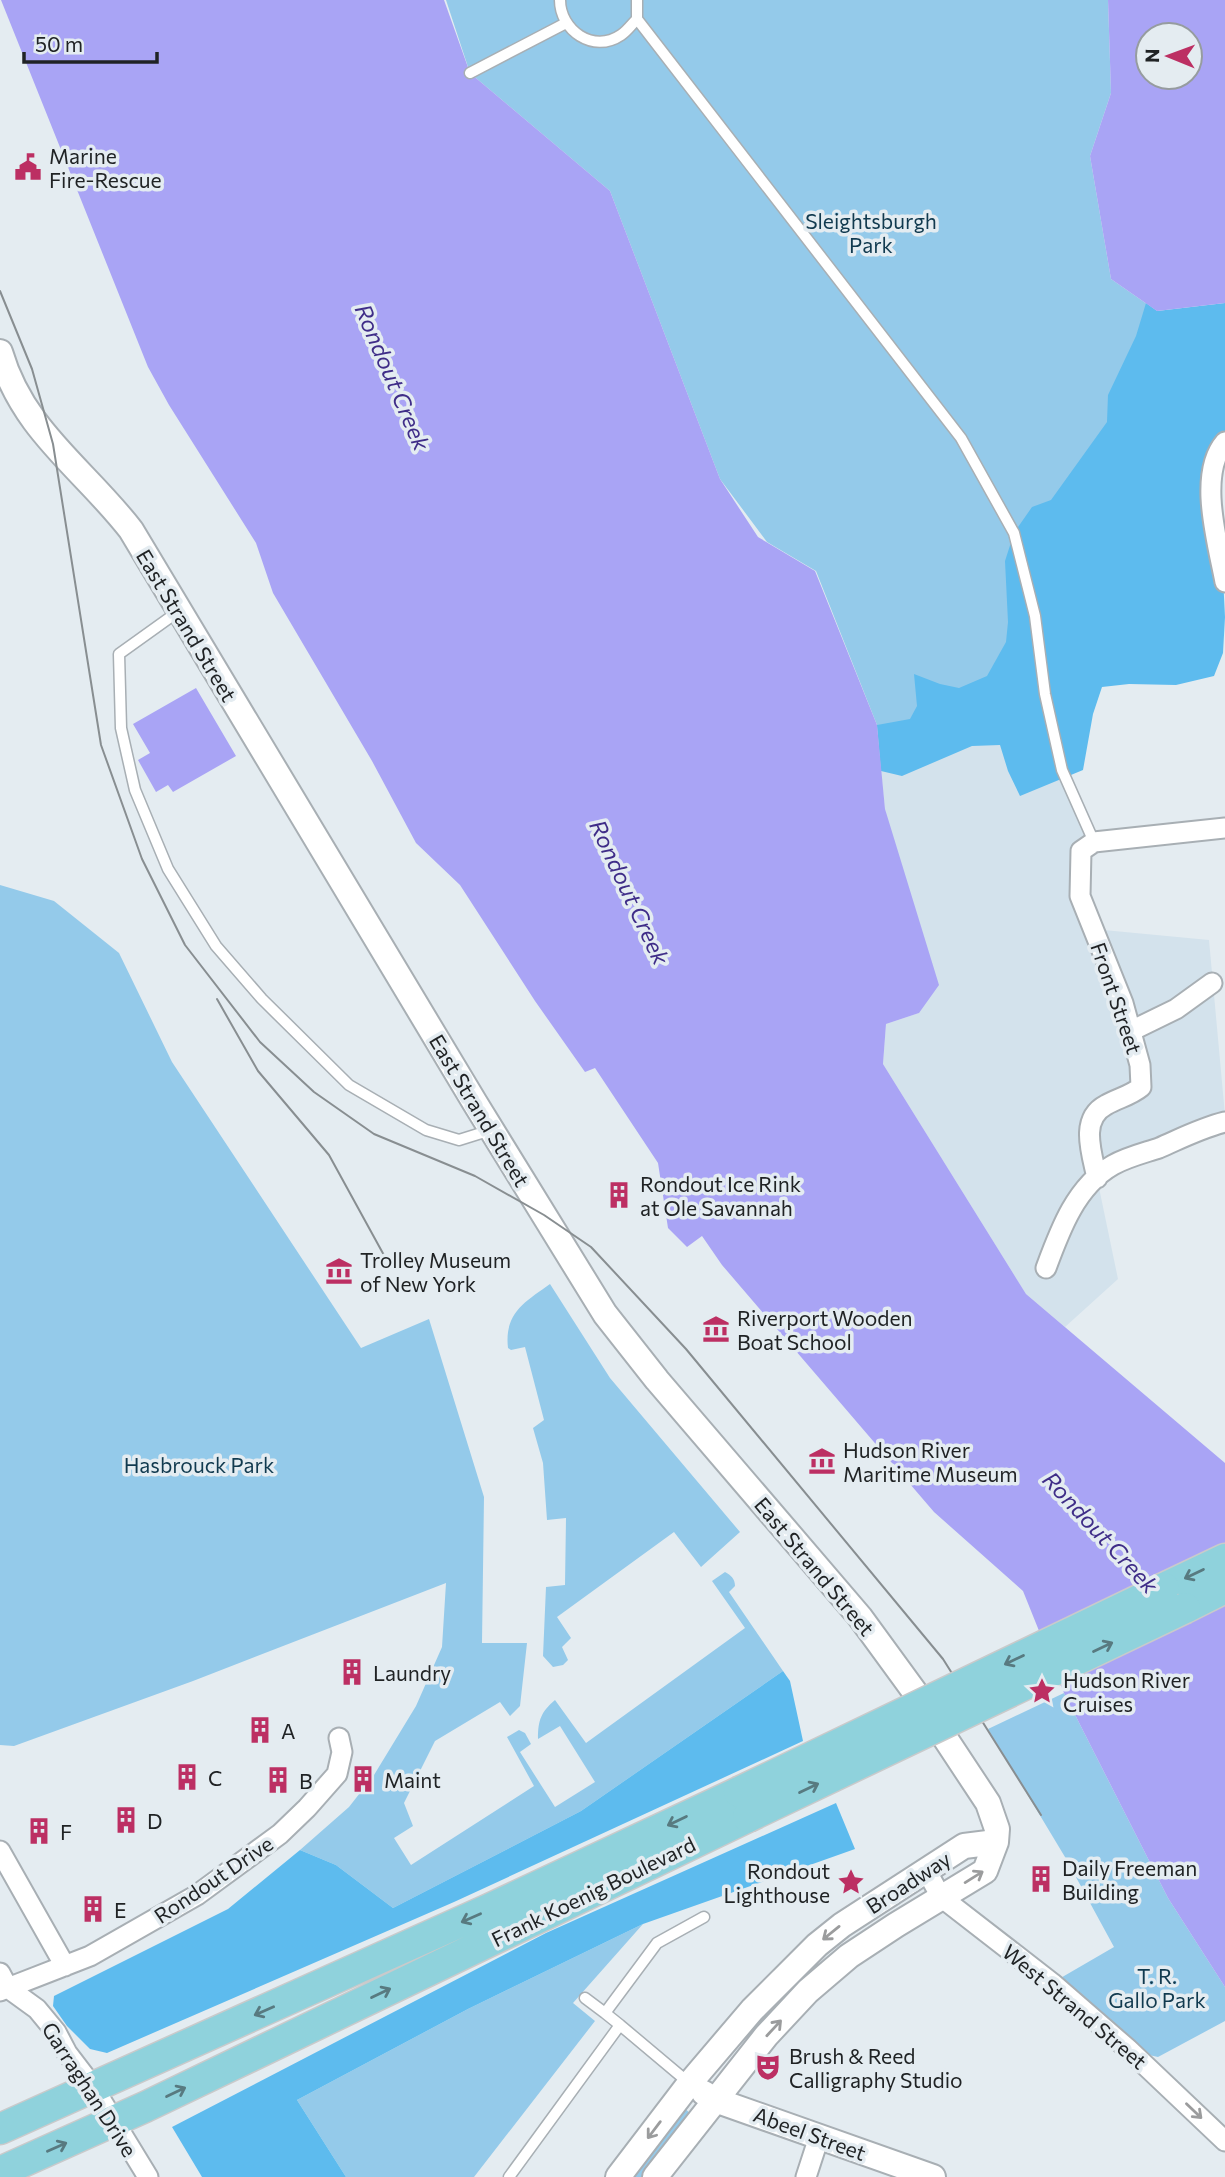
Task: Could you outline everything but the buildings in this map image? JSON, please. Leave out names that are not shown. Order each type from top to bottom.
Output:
[{"type":"main road","points":[[1174,1598],[1225,1559]]},
{"type":"main road","points":[[1174,1598],[1225,1588]]},
{"type":"main road","name":"Frank Koenig Boulevard","points":[[0,2172],[114,2121],[743,1804],[1174,1598]]},
{"type":"main road","name":"Frank Koenig Boulevard","points":[[0,2129],[500,1905],[743,1804]]},
{"type":"street","name":"East Strand Street","points":[[0,352],[19,401],[32,419],[131,530],[605,1314],[657,1380],[860,1617],[914,1691],[988,1803],[996,1829],[996,1842]]},
{"type":"street","points":[[1225,442],[1214,461],[1212,509],[1225,582]]},
{"type":"street","points":[[1094,842],[1225,828]]},
{"type":"street","name":"Front Street","points":[[1094,842],[1081,851],[1080,896],[1123,1003],[1140,1065],[1141,1087],[1134,1093],[1104,1105],[1093,1115],[1090,1141],[1097,1178]]},
{"type":"street","points":[[1131,1031],[1176,1009],[1212,983]]},
{"type":"street","points":[[1046,1268],[1069,1213],[1097,1178],[1114,1165],[1200,1128],[1225,1122]]},
{"type":"street","name":"Rondout Drive","points":[[3,1984],[90,1956],[197,1895],[280,1834],[307,1808],[337,1774],[342,1752],[340,1738]]},
{"type":"street","name":"Broadway","points":[[618,2177],[752,2010],[817,1945],[842,1924],[964,1846],[996,1842],[985,1871],[849,1956],[808,1991],[766,2036],[655,2177]]},
{"type":"street","points":[[0,1851],[65,1966]]},
{"type":"street","name":"West Strand Street","points":[[926,1870],[941,1897],[1052,1983],[1128,2049],[1225,2141]]},
{"type":"street","name":"Garraghan Drive","points":[[3,1984],[37,2009],[55,2032],[93,2087],[148,2177]]},
{"type":"street","name":"Abeel Street","points":[[690,2084],[715,2100],[933,2177]]},
{"type":"street","points":[[806,2177],[819,2137]]},
{"type":"lane","points":[[560,0],[560,9],[566,23],[576,35],[590,41],[606,41],[620,35],[637,19]]},
{"type":"lane","points":[[637,0],[637,19],[961,438],[1014,533],[1035,615],[1045,694],[1062,770],[1094,842]]},
{"type":"lane","points":[[470,73],[566,23]]},
{"type":"lane","points":[[179,611],[119,654],[121,728],[135,790],[168,869],[216,946],[262,999],[349,1085],[426,1130],[459,1140],[492,1130]]},
{"type":"lane","points":[[605,2013],[657,1943],[704,1917]]},
{"type":"lane","points":[[585,1998],[690,2084]]},
{"type":"lane","points":[[509,2177],[620,2025]]},
{"type":"shaded area","points":[[1146,303],[1157,311],[1225,303],[1225,442],[1217,454],[1225,617],[1223,653],[1214,676],[1176,685],[1129,684],[1102,687],[1093,714],[1083,770],[1020,796],[1000,745],[972,746],[902,776],[881,771],[877,725],[910,719],[917,706],[914,674],[959,688],[987,676],[1006,642],[1008,622],[1005,561],[1014,533],[1032,507],[1051,500],[1107,422],[1108,395],[1136,336]]},
{"type":"shaded area","points":[[1045,694],[1062,770],[1094,842],[1081,851],[1093,929],[1209,940],[1225,1115],[1097,1178],[1118,1279],[1065,1327],[1026,1294],[883,1064],[886,1024],[919,1013],[881,771]]},
{"type":"shaded area","points":[[783,1671],[790,1681],[803,1741],[454,1902],[107,2053],[90,2049],[67,2026],[53,2006],[54,1996],[228,1909],[300,1850],[336,1865],[393,1908],[581,1811]]},
{"type":"shaded area","points":[[836,1803],[855,1849],[643,1924],[468,2009],[297,2100],[346,2177],[202,2177],[172,2127],[546,1933]]},
{"type":"green space","name":"Sleightsburgh Park","points":[[446,0],[1108,0],[1111,93],[1090,156],[1111,279],[1157,311],[1045,694],[881,771],[877,725],[816,571],[767,542],[720,479],[610,191],[470,73]]},
{"type":"green space","name":"Hasbrouck Park","points":[[0,885],[54,901],[119,953],[172,1062],[361,1348],[429,1319],[484,1497],[482,1643],[527,1643],[520,1706],[510,1716],[500,1702],[435,1741],[404,1803],[413,1826],[394,1838],[411,1865],[534,1786],[507,1737],[519,1730],[525,1733],[531,1744],[520,1752],[555,1807],[595,1782],[560,1726],[538,1739],[540,1721],[546,1708],[555,1700],[586,1743],[745,1628],[712,1581],[725,1572],[735,1584],[729,1592],[783,1671],[581,1811],[393,1908],[336,1865],[300,1850],[349,1807],[374,1775],[416,1706],[442,1647],[446,1583],[193,1681],[14,1746],[0,1745]]},
{"type":"green space","points":[[550,1284],[610,1378],[740,1532],[701,1567],[674,1532],[557,1617],[571,1638],[562,1647],[568,1660],[563,1665],[553,1667],[543,1656],[546,1587],[565,1585],[566,1518],[547,1520],[543,1463],[533,1428],[544,1420],[525,1347],[511,1350],[508,1348],[509,1326],[513,1317],[525,1303]]},
{"type":"green space","name":"T. R. Gallo Park","points":[[1064,1693],[1168,1898],[1225,1987],[1225,2021],[1158,2057],[1149,2055],[1052,1983],[1114,1947],[1065,1857],[988,1729]]},
{"type":"green space","points":[[643,1924],[573,2003],[595,2021],[474,2177],[346,2177],[297,2100],[468,2009]]},
{"type":"green space","points":[[683,2107],[691,2114],[642,2177],[629,2177]]},
{"type":"water","name":"Rondout Creek","points":[[1,0],[444,0],[470,73],[610,191],[720,479],[758,537],[815,571],[877,725],[885,809],[939,985],[919,1013],[886,1024],[883,1064],[1026,1294],[1225,1463],[1225,1987],[1168,1898],[1064,1693],[1023,1591],[934,1512],[722,1265],[702,1236],[687,1247],[668,1228],[658,1163],[595,1068],[585,1072],[535,1001],[460,885],[416,843],[372,761],[273,593],[256,543],[148,367]]},
{"type":"water","points":[[1108,0],[1225,0],[1225,303],[1157,311],[1111,279],[1090,156],[1111,93]]},
{"type":"water","points":[[196,688],[236,756],[173,792],[168,785],[156,792],[138,760],[150,753],[133,724]]},
{"type":"tram line","points":[[0,291],[32,369],[53,444],[101,745],[142,859],[185,945],[260,1042],[314,1092],[374,1134],[475,1176],[544,1215],[591,1247],[686,1349],[943,1659],[1041,1815]]},
{"type":"tram line","points":[[217,999],[258,1071],[329,1155],[391,1268]]},
{"type":"place","name":"Marine Fire-Rescue","points":[[28,167]]},
{"type":"place","name":"Rondout Ice Rink at Ole Savannah","points":[[619,1195]]},
{"type":"place","name":"Trolley Museum of New York","points":[[339,1271]]},
{"type":"place","name":"Riverport Wooden Boat School","points":[[716,1329]]},
{"type":"place","name":"Hudson River Maritime Museum","points":[[822,1461]]},
{"type":"place","name":"Laundry","points":[[352,1672]]},
{"type":"place","name":"Hudson River Cruises","points":[[1042,1691]]},
{"type":"place","name":"A","points":[[260,1730]]},
{"type":"place","name":"C","points":[[187,1777]]},
{"type":"place","name":"Maint","points":[[363,1779]]},
{"type":"place","name":"B","points":[[278,1780]]},
{"type":"place","name":"D","points":[[126,1820]]},
{"type":"place","name":"F","points":[[39,1831]]},
{"type":"place","name":"Daily Freeman Building","points":[[1041,1879]]},
{"type":"place","name":"Rondout Lighthouse","points":[[851,1882]]},
{"type":"place","name":"E","points":[[93,1909]]},
{"type":"place","name":"Brush & Reed Calligraphy Studio","points":[[768,2067]]}]
